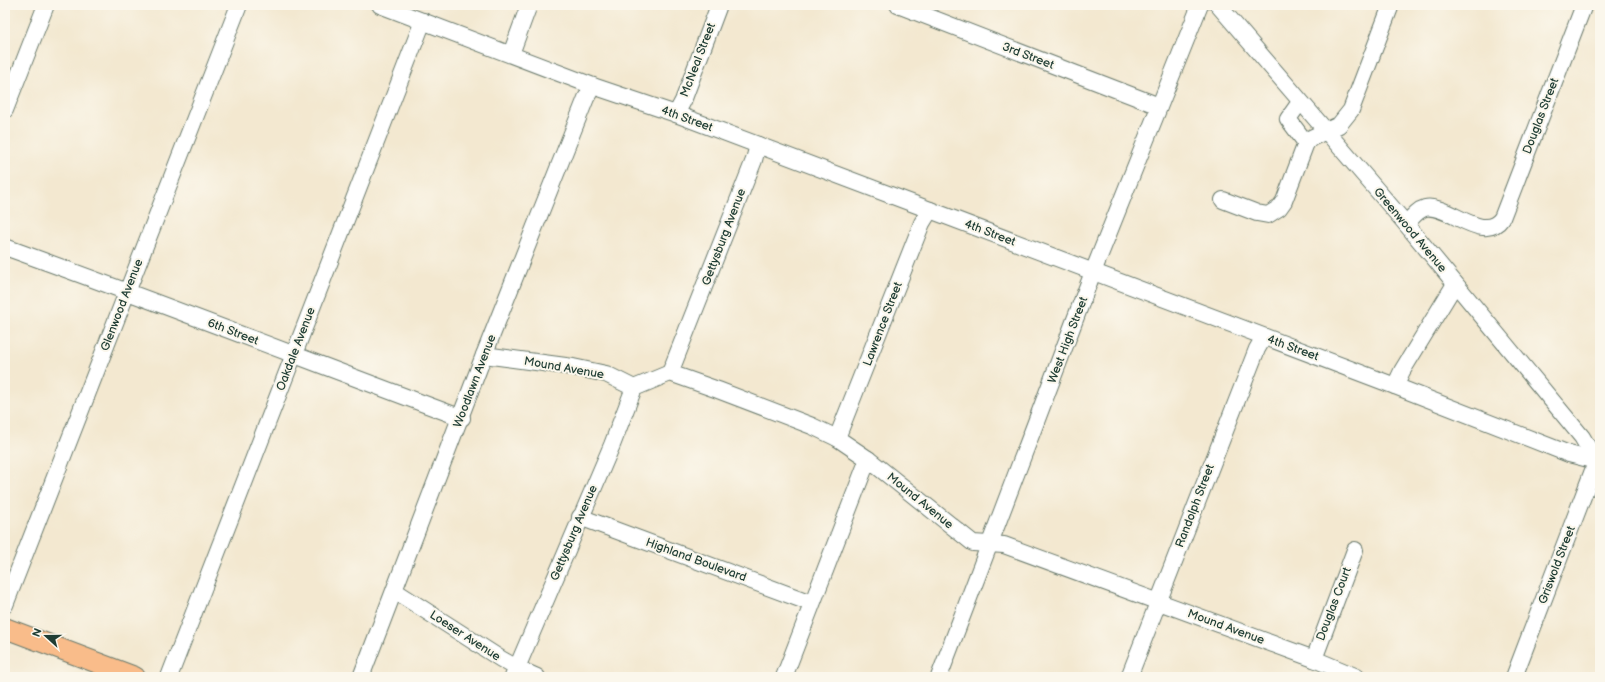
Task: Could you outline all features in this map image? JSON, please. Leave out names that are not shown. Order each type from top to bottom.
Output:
[{"type":"main road","points":[[5,628],[135,677]]},
{"type":"street","points":[[5,110],[46,5]]},
{"type":"street","name":"Glenwood Avenue","points":[[5,605],[239,5]]},
{"type":"street","name":"4th Street","points":[[380,5],[593,86],[676,114],[1395,386],[1569,454],[1599,458]]},
{"type":"street","points":[[512,54],[529,5]]},
{"type":"street","name":"McNeal Street","points":[[676,114],[683,101],[719,5]]},
{"type":"street","name":"3rd Street","points":[[898,5],[1159,106]]},
{"type":"street","name":"West High Street","points":[[939,677],[1093,272],[1200,5]]},
{"type":"street","name":"Greenwood Avenue","points":[[1218,5],[1406,224],[1599,458]]},
{"type":"street","points":[[1223,200],[1257,213],[1268,215],[1279,208],[1284,201],[1306,143],[1311,138],[1339,125],[1351,110],[1391,5]]},
{"type":"street","name":"Douglas Street","points":[[1406,224],[1415,214],[1424,208],[1434,209],[1477,226],[1488,228],[1497,225],[1502,218],[1584,5]]},
{"type":"street","name":"Oakdale Avenue","points":[[169,677],[423,21]]},
{"type":"street","name":"Woodlawn Avenue","points":[[361,677],[462,418],[484,355],[586,98],[593,86]]},
{"type":"street","points":[[1300,102],[1288,119],[1306,143]]},
{"type":"street","name":"Gettysburg Avenue","points":[[670,373],[754,160],[758,145]]},
{"type":"street","name":"Lawrence Street","points":[[838,438],[922,223],[930,210]]},
{"type":"street","name":"6th Street","points":[[5,247],[127,291],[462,418]]},
{"type":"street","points":[[1395,386],[1402,371],[1455,284]]},
{"type":"street","name":"Randolph Street","points":[[1129,677],[1254,356],[1264,337]]},
{"type":"street","name":"Mound Avenue","points":[[484,355],[559,364],[606,374],[634,388]]},
{"type":"street","points":[[634,388],[670,373]]},
{"type":"street","name":"Mound Avenue","points":[[670,373],[804,423],[838,438],[973,543],[1004,545],[1158,602],[1321,667],[1357,677]]},
{"type":"street","name":"Gettysburg Avenue","points":[[515,672],[612,445],[634,388]]},
{"type":"street","name":"Griswold Street","points":[[1514,677],[1599,458]]},
{"type":"street","points":[[784,677],[811,603],[868,460]]},
{"type":"street","name":"Highland Boulevard","points":[[580,517],[811,603]]},
{"type":"street","name":"Douglas Court","points":[[1321,667],[1355,550]]},
{"type":"street","name":"Loeser Avenue","points":[[395,591],[515,672],[537,677]]}]
